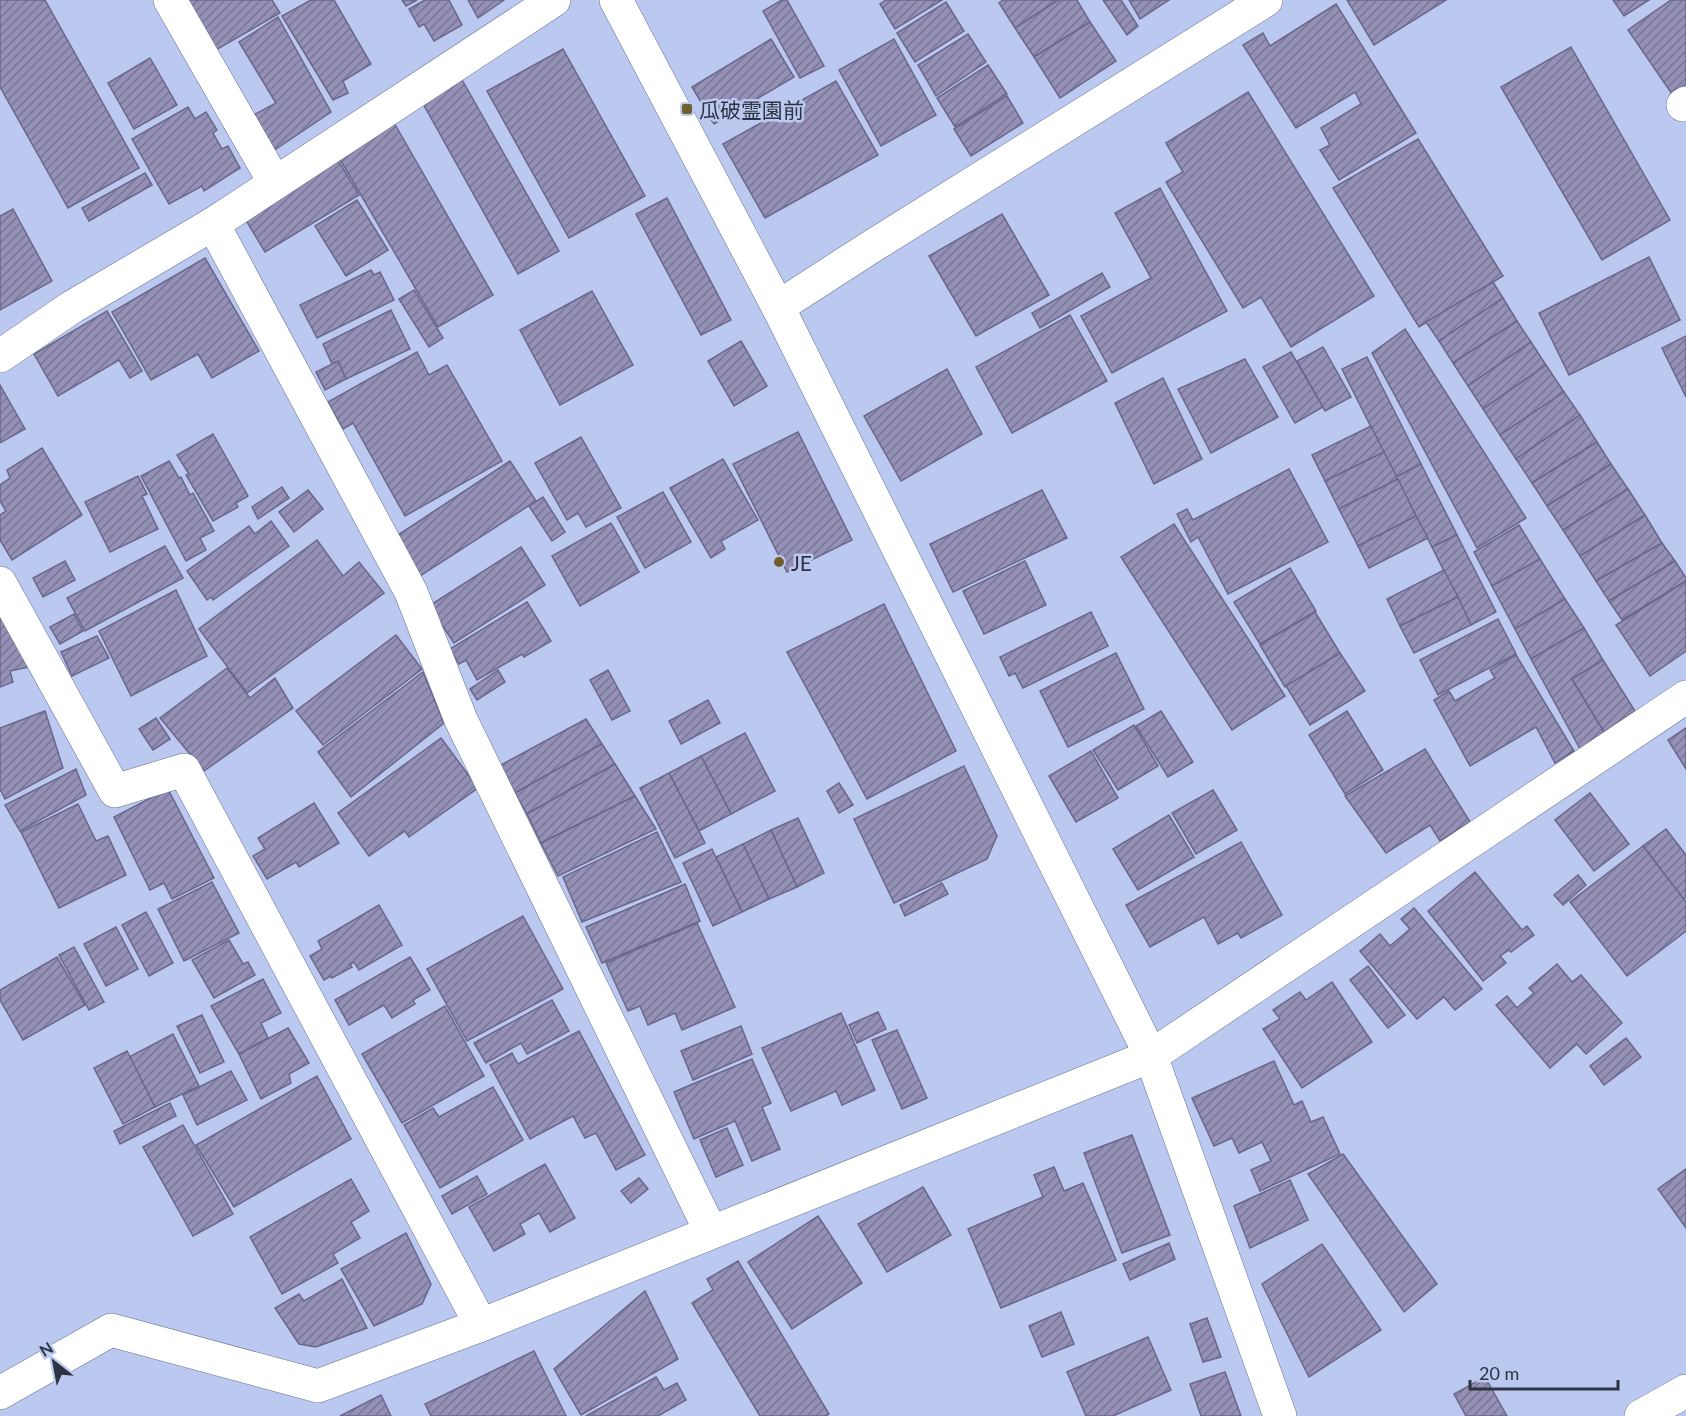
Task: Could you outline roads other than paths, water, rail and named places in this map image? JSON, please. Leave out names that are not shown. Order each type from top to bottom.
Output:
[{"type":"street","points":[[170,0],[275,183]]},
{"type":"street","points":[[0,356],[72,307],[213,224],[554,0]]},
{"type":"street","points":[[616,0],[778,307],[1151,1056],[1280,1416]]},
{"type":"street","points":[[778,307],[873,245],[1266,0]]},
{"type":"street","points":[[213,224],[411,592],[460,720],[711,1232]]},
{"type":"street","points":[[0,583],[115,791],[184,770],[481,1325]]},
{"type":"street","points":[[0,1393],[111,1330],[318,1386],[481,1325],[1151,1056],[1686,697]]},
{"type":"street","points":[[1641,1416],[1682,1401]]},
{"type":"place","name":"瓜破霊園前","points":[[687,109]]},
{"type":"place","name":"JE","points":[[779,562]]}]
